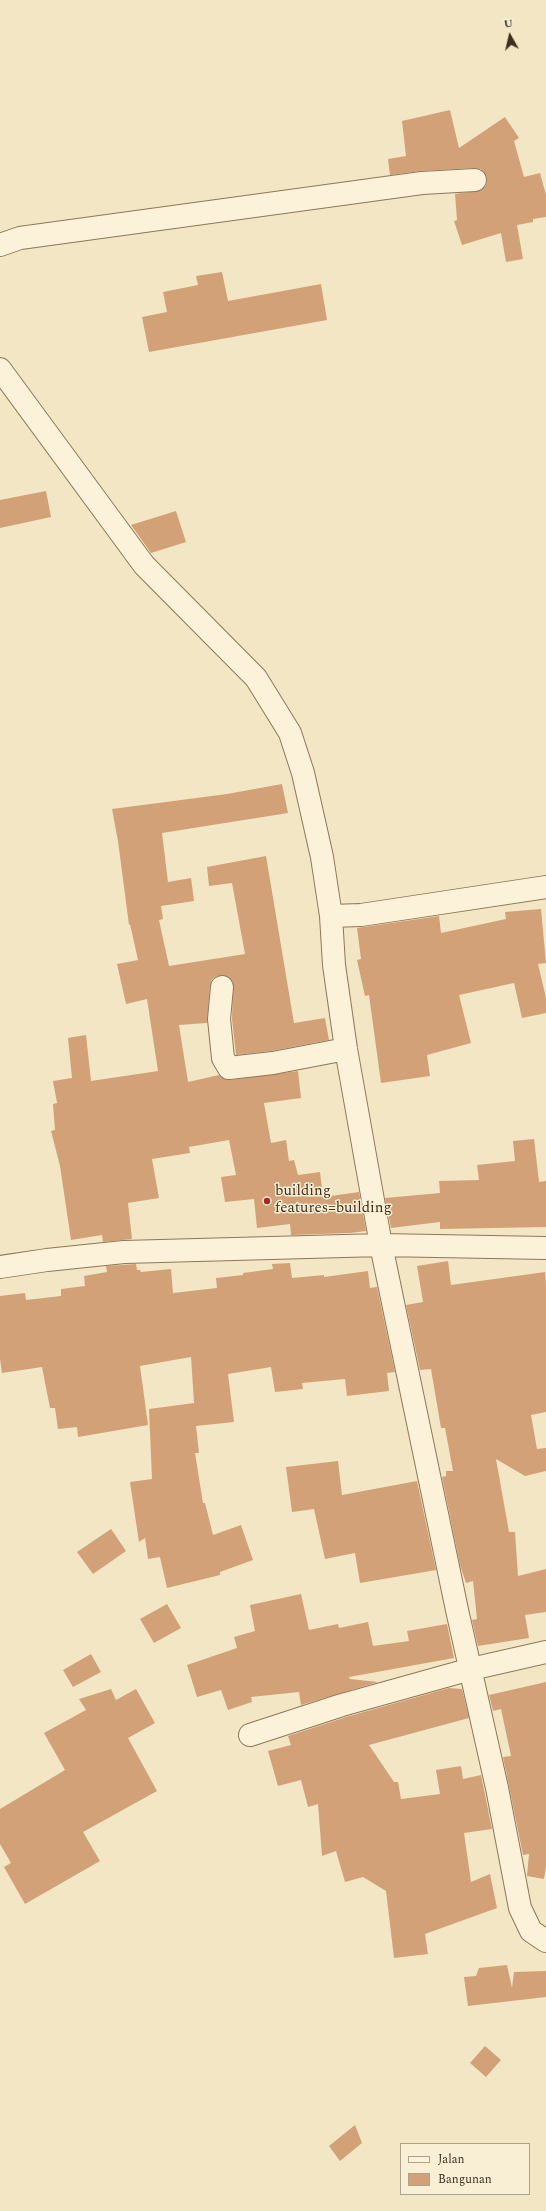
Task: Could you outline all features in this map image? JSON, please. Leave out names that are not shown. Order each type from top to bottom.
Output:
[{"type":"street","points":[[0,245],[20,238],[422,183],[475,180]]},
{"type":"street","points":[[0,369],[144,566],[256,678],[290,733],[303,773],[322,857],[331,916],[334,965],[342,1008],[346,1049],[381,1245],[497,1788],[520,1908],[531,1931],[546,1941]]},
{"type":"street","points":[[331,916],[361,915],[546,887]]},
{"type":"street","points":[[222,987],[219,1019],[223,1058],[229,1068],[272,1063],[346,1049]]},
{"type":"street","points":[[0,1267],[47,1260],[124,1252],[381,1245],[546,1248]]},
{"type":"street","points":[[250,1735],[342,1705],[471,1669],[546,1652]]},
{"type":"building","points":[[450,110],[459,148],[505,117],[519,138],[514,141],[524,177],[540,173],[546,195],[546,217],[533,219],[533,222],[517,225],[523,259],[506,262],[501,233],[462,245],[454,221],[457,220],[455,194],[482,190],[486,185],[487,179],[481,169],[474,168],[421,171],[390,175],[388,159],[406,156],[402,121]]},
{"type":"building","points":[[222,272],[228,301],[321,284],[327,320],[149,352],[142,317],[167,312],[163,292],[198,285],[196,276]]},
{"type":"building","points":[[46,491],[51,517],[0,528],[0,500]]},
{"type":"building","points":[[176,511],[186,542],[151,553],[131,525]]},
{"type":"building","points":[[282,784],[288,813],[162,833],[168,882],[191,878],[194,901],[161,906],[163,919],[159,920],[169,966],[245,954],[232,883],[209,886],[207,867],[266,856],[294,1023],[325,1018],[329,1040],[271,1051],[236,1055],[232,1019],[233,982],[229,977],[217,976],[212,979],[210,986],[207,1023],[179,1025],[188,1082],[219,1075],[224,1079],[230,1080],[298,1071],[301,1098],[264,1103],[271,1143],[286,1140],[289,1161],[294,1160],[298,1175],[320,1172],[323,1197],[359,1192],[366,1231],[291,1235],[290,1224],[257,1228],[254,1199],[225,1202],[221,1177],[236,1175],[229,1140],[189,1147],[190,1153],[152,1159],[159,1198],[128,1203],[132,1239],[103,1242],[102,1235],[71,1240],[60,1166],[51,1131],[55,1130],[53,1104],[57,1103],[53,1081],[72,1078],[68,1038],[86,1035],[91,1081],[158,1071],[147,999],[126,1004],[117,964],[138,960],[130,924],[129,925],[118,841],[112,809],[227,794]]},
{"type":"building","points":[[541,909],[546,963],[538,964],[546,998],[546,1013],[522,1018],[514,983],[459,995],[471,1043],[427,1055],[430,1076],[381,1083],[369,995],[365,996],[357,960],[361,959],[357,928],[439,916],[441,933],[506,919],[505,912]]},
{"type":"building","points":[[534,1139],[539,1182],[546,1181],[546,1227],[440,1229],[440,1222],[391,1228],[385,1198],[440,1193],[439,1181],[479,1180],[477,1165],[515,1161],[513,1141]]},
{"type":"building","points":[[448,1261],[451,1285],[545,1272],[546,1284],[546,1412],[531,1415],[537,1449],[546,1448],[546,1471],[525,1476],[496,1459],[509,1532],[515,1532],[518,1576],[546,1569],[546,1612],[525,1615],[529,1638],[478,1646],[472,1620],[477,1619],[473,1581],[466,1583],[460,1565],[442,1477],[446,1476],[446,1471],[453,1471],[445,1428],[441,1428],[431,1369],[420,1370],[406,1305],[423,1302],[417,1266]]},
{"type":"building","points":[[290,1263],[292,1278],[324,1275],[324,1277],[368,1271],[370,1288],[377,1287],[395,1372],[387,1373],[389,1391],[347,1396],[345,1379],[302,1383],[303,1389],[275,1392],[271,1367],[228,1374],[234,1422],[196,1426],[199,1453],[195,1453],[203,1503],[205,1503],[213,1535],[241,1525],[253,1560],[220,1572],[220,1575],[167,1588],[160,1557],[148,1559],[145,1538],[139,1542],[130,1482],[152,1479],[149,1409],[194,1403],[191,1357],[140,1366],[148,1425],[78,1437],[77,1427],[58,1429],[55,1408],[50,1408],[42,1367],[2,1373],[0,1359],[0,1296],[25,1293],[26,1300],[61,1296],[61,1289],[85,1286],[84,1276],[107,1272],[106,1266],[136,1264],[137,1270],[140,1270],[141,1272],[171,1269],[173,1293],[217,1288],[216,1278],[243,1275],[243,1273],[273,1269],[272,1264]]},
{"type":"building","points":[[338,1461],[342,1495],[417,1481],[436,1570],[360,1583],[355,1553],[325,1559],[314,1509],[292,1512],[286,1467]]},
{"type":"building","points":[[111,1529],[126,1551],[93,1574],[77,1552]]},
{"type":"building","points":[[301,1594],[309,1630],[338,1624],[339,1628],[368,1622],[373,1646],[409,1641],[407,1631],[447,1624],[454,1658],[349,1677],[350,1679],[378,1682],[301,1705],[299,1692],[251,1697],[252,1702],[228,1710],[221,1690],[197,1697],[187,1665],[237,1648],[234,1637],[255,1631],[250,1605]]},
{"type":"building","points":[[167,1604],[181,1628],[154,1643],[140,1619]]},
{"type":"building","points":[[91,1654],[101,1672],[73,1687],[63,1670]]},
{"type":"building","points":[[546,1682],[546,1866],[544,1879],[527,1876],[529,1854],[523,1855],[503,1757],[511,1756],[501,1709],[493,1711],[489,1695]]},
{"type":"building","points":[[449,1688],[462,1689],[469,1718],[369,1745],[394,1782],[398,1782],[401,1799],[440,1794],[436,1770],[461,1766],[463,1779],[481,1775],[492,1829],[464,1833],[471,1882],[490,1874],[497,1908],[425,1934],[428,1954],[394,1958],[386,1891],[363,1877],[345,1882],[336,1851],[322,1856],[318,1804],[308,1807],[301,1780],[278,1786],[268,1751],[291,1745],[288,1736],[346,1717]]},
{"type":"building","points":[[111,1689],[116,1700],[136,1689],[155,1723],[128,1738],[157,1791],[83,1832],[100,1861],[25,1904],[4,1867],[11,1863],[0,1844],[0,1809],[65,1770],[44,1733],[86,1710],[79,1699]]},
{"type":"building","points":[[507,1965],[512,1988],[514,1972],[546,1971],[546,1997],[468,2006],[464,1977],[476,1976],[479,1968]]},
{"type":"building","points":[[485,2046],[501,2060],[486,2077],[470,2063]]},
{"type":"building","points":[[355,2125],[362,2143],[340,2161],[329,2146]]},
{"type":"place","name":"building features=building","points":[[267,1201]]}]
